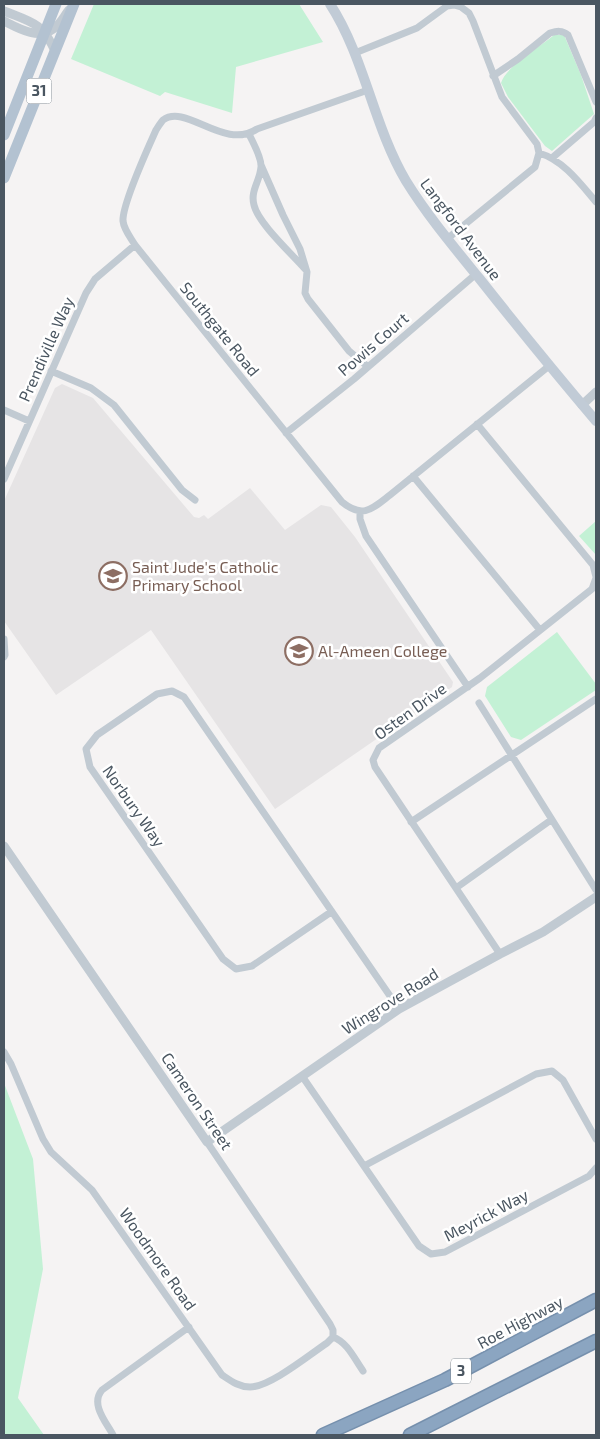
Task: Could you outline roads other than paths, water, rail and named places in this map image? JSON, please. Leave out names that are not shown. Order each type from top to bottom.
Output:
[{"type":"highway","name":"Roe Highway","points":[[324,1435],[445,1380],[596,1300]]},
{"type":"highway","name":"3","points":[[410,1435],[596,1341]]},
{"type":"main road","name":"31","points":[[4,136],[56,4]]},
{"type":"main road","name":"31","points":[[4,178],[74,4]]},
{"type":"main road","name":"Langford Avenue","points":[[330,4],[355,53],[381,126],[405,179],[447,239],[549,366],[596,421]]},
{"type":"street","points":[[4,21],[30,33],[45,32],[53,30],[74,4]]},
{"type":"street","points":[[355,53],[417,28],[441,9],[454,5],[469,13],[492,76],[502,97],[537,144],[539,153],[535,167],[447,239]]},
{"type":"street","points":[[4,12],[34,23],[45,32],[55,51]]},
{"type":"street","points":[[492,76],[518,60],[550,33],[555,31],[564,32],[568,35],[596,102]]},
{"type":"street","name":"Southgate Road","points":[[360,512],[349,508],[342,502],[135,245],[123,221],[124,212],[156,130],[163,120],[174,116],[182,117],[230,135],[250,134],[257,129],[368,90]]},
{"type":"street","points":[[552,158],[594,122],[596,118]]},
{"type":"street","points":[[250,134],[261,165],[300,249],[307,272],[305,293],[308,299],[348,351],[367,366]]},
{"type":"street","points":[[539,153],[563,165],[596,202]]},
{"type":"street","points":[[261,165],[254,190],[254,206],[269,231],[307,272]]},
{"type":"street","name":"Prendiville Way","points":[[4,479],[86,293],[95,278],[135,245]]},
{"type":"street","name":"Powis Court","points":[[286,433],[354,379],[476,274]]},
{"type":"street","points":[[468,687],[366,536],[360,519],[360,512],[373,508],[549,366]]},
{"type":"street","points":[[52,371],[91,388],[114,405],[182,490],[195,500]]},
{"type":"street","points":[[582,405],[596,392]]},
{"type":"street","points":[[4,410],[29,421]]},
{"type":"street","name":"Osten Drive","points":[[477,424],[593,565],[596,577],[592,589],[468,687],[379,748],[373,760],[375,767],[411,822],[500,954]]},
{"type":"street","points":[[413,476],[540,630]]},
{"type":"street","points":[[4,639],[4,657]]},
{"type":"street","name":"Norbury Way","points":[[331,912],[252,966],[236,969],[222,959],[101,783],[90,766],[86,749],[97,735],[158,694],[172,691],[184,697],[399,1009]]},
{"type":"street","points":[[411,822],[596,699]]},
{"type":"street","points":[[479,703],[596,896]]},
{"type":"street","points":[[456,888],[551,820]]},
{"type":"street","name":"Cameron Street","points":[[4,846],[330,1324],[333,1330],[332,1337],[339,1339],[346,1346],[363,1371]]},
{"type":"street","name":"Wingrove Road","points":[[207,1142],[399,1009],[543,932],[596,896]]},
{"type":"street","name":"Woodmore Road","points":[[4,1052],[43,1139],[52,1152],[92,1190],[222,1375],[236,1384],[251,1387],[270,1382],[327,1343],[332,1337]]},
{"type":"street","points":[[364,1166],[536,1074],[552,1071],[564,1080],[596,1139]]},
{"type":"street","name":"Meyrick Way","points":[[302,1076],[419,1246],[432,1254],[445,1252],[589,1176],[596,1168]]},
{"type":"street","points":[[113,1435],[98,1406],[98,1394],[188,1327]]},
{"type":"place","name":"Saint Jude's Catholic Primary School","points":[[113,576]]},
{"type":"place","name":"Al-Ameen College","points":[[299,651]]}]
